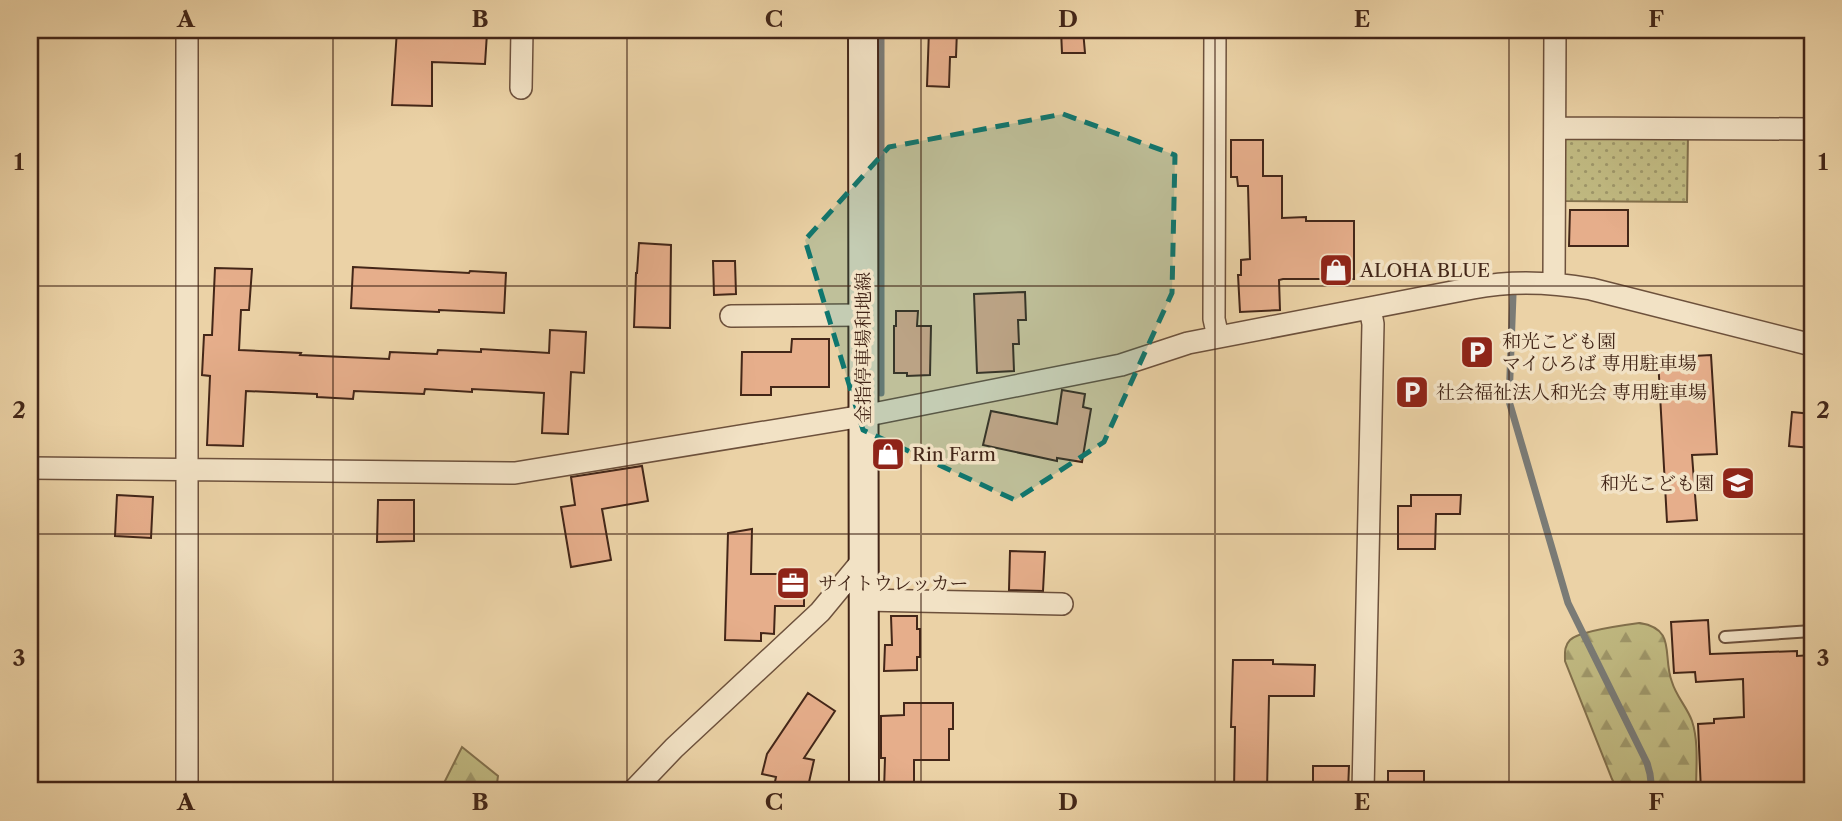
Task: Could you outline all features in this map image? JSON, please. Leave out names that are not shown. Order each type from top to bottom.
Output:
[{"type":"main road","name":"金指停車場和地線","points":[[863,30],[864,791]]},
{"type":"street","points":[[187,30],[187,791]]},
{"type":"street","points":[[521,88],[522,30]]},
{"type":"street","points":[[1215,30],[1214,319],[1218,337]]},
{"type":"street","points":[[1554,283],[1555,30]]},
{"type":"street","points":[[1555,128],[1812,129]]},
{"type":"street","points":[[30,468],[514,473],[863,416],[1121,365],[1218,337],[1481,286],[1517,282],[1554,283],[1591,289],[1812,345]]},
{"type":"street","points":[[1363,791],[1373,338],[1370,308]]},
{"type":"street","points":[[731,316],[863,315]]},
{"type":"street","points":[[633,791],[674,748],[820,612],[863,560]]},
{"type":"street","points":[[863,600],[1062,604]]},
{"type":"lane","points":[[1725,637],[1812,631]]},
{"type":"highlighted area","points":[[1063,114],[1175,155],[1172,293],[1104,442],[1015,500],[863,430],[805,240],[889,147]]},
{"type":"green space","points":[[1571,135],[1688,135],[1687,202],[1565,201],[1565,140]]},
{"type":"green space","points":[[1640,623],[1652,626],[1664,637],[1672,682],[1692,721],[1696,747],[1696,791],[1618,791],[1565,661],[1567,645],[1575,637]]},
{"type":"green space","points":[[462,747],[498,776],[496,791],[440,791]]},
{"type":"building","points":[[397,30],[487,33],[485,64],[432,62],[432,106],[392,105]]},
{"type":"building","points":[[929,30],[957,30],[956,57],[950,57],[949,87],[927,86]]},
{"type":"building","points":[[1061,30],[1083,30],[1085,53],[1062,53]]},
{"type":"building","points":[[1231,140],[1263,140],[1263,176],[1282,176],[1282,218],[1354,221],[1354,279],[1279,280],[1280,310],[1240,312],[1238,275],[1241,275],[1241,260],[1250,259],[1248,186],[1238,186],[1237,177],[1231,177]]},
{"type":"building","points":[[1570,210],[1628,210],[1628,246],[1569,246]]},
{"type":"building","points":[[639,243],[671,245],[670,328],[634,327]]},
{"type":"building","points":[[713,261],[735,261],[736,294],[714,295]]},
{"type":"building","points":[[353,267],[506,273],[504,313],[351,308]]},
{"type":"building","points":[[215,268],[252,269],[249,310],[241,310],[239,350],[389,359],[390,352],[437,354],[438,350],[481,352],[481,349],[549,353],[550,330],[586,332],[584,373],[571,372],[568,434],[542,433],[544,393],[472,389],[472,392],[425,389],[424,394],[354,391],[353,399],[317,397],[317,394],[246,391],[243,446],[207,445],[210,376],[202,375],[204,335],[212,335]]},
{"type":"building","points":[[1025,292],[1026,320],[1018,320],[1019,344],[1013,344],[1014,371],[977,373],[974,294]]},
{"type":"building","points":[[896,311],[918,311],[917,326],[931,326],[930,375],[907,376],[907,373],[894,373]]},
{"type":"building","points":[[792,339],[829,339],[829,387],[771,387],[771,395],[741,395],[742,352],[791,352]]},
{"type":"building","points":[[1711,355],[1717,454],[1692,455],[1697,520],[1667,522],[1658,358]]},
{"type":"building","points":[[1062,390],[1085,394],[1083,407],[1091,409],[1082,462],[1057,458],[1057,461],[983,445],[991,411],[1057,424]]},
{"type":"building","points":[[1792,412],[1812,414],[1812,448],[1789,446]]},
{"type":"building","points":[[642,466],[648,501],[602,509],[611,560],[571,567],[561,507],[575,505],[571,477]]},
{"type":"building","points":[[117,495],[153,497],[151,538],[115,536]]},
{"type":"building","points":[[1411,495],[1461,495],[1460,514],[1436,514],[1435,549],[1398,549],[1398,506],[1411,506]]},
{"type":"building","points":[[378,500],[414,500],[414,541],[377,542]]},
{"type":"building","points":[[752,529],[751,574],[807,574],[804,606],[775,606],[774,634],[761,633],[761,641],[725,640],[728,533]]},
{"type":"building","points":[[1010,551],[1045,552],[1043,591],[1009,590]]},
{"type":"building","points":[[891,616],[917,616],[920,657],[917,657],[917,670],[884,671],[885,645],[892,645]]},
{"type":"building","points":[[1708,620],[1710,654],[1797,651],[1797,656],[1812,655],[1812,791],[1701,791],[1698,724],[1714,723],[1714,719],[1744,717],[1743,679],[1696,682],[1695,672],[1674,673],[1671,622]]},
{"type":"building","points":[[1233,660],[1273,660],[1273,664],[1315,665],[1314,696],[1269,696],[1267,791],[1234,791],[1235,727],[1231,727]]},
{"type":"building","points":[[808,693],[835,711],[804,758],[814,760],[807,791],[773,791],[776,777],[762,774],[767,754]]},
{"type":"building","points":[[904,703],[953,703],[953,729],[949,729],[949,760],[914,760],[914,791],[884,791],[885,758],[881,758],[881,716],[904,715]]},
{"type":"building","points":[[1313,766],[1349,766],[1348,791],[1313,791]]},
{"type":"building","points":[[1388,771],[1424,771],[1424,791],[1388,791]]},
{"type":"waterway","points":[[881,30],[881,393]]},
{"type":"waterway","points":[[1513,295],[1509,401],[1568,603],[1647,763],[1652,791]]},
{"type":"place","name":"ALOHA BLUE","points":[[1336,270]]},
{"type":"place","name":"和光こども園 マイひろば 専用駐車場","points":[[1477,352]]},
{"type":"place","name":"社会福祉法人和光会 専用駐車場","points":[[1412,392]]},
{"type":"place","name":"Rin Farm","points":[[888,454]]},
{"type":"place","name":"和光こども園","points":[[1738,483]]},
{"type":"place","name":"サイトウレッカー","points":[[793,583]]}]
